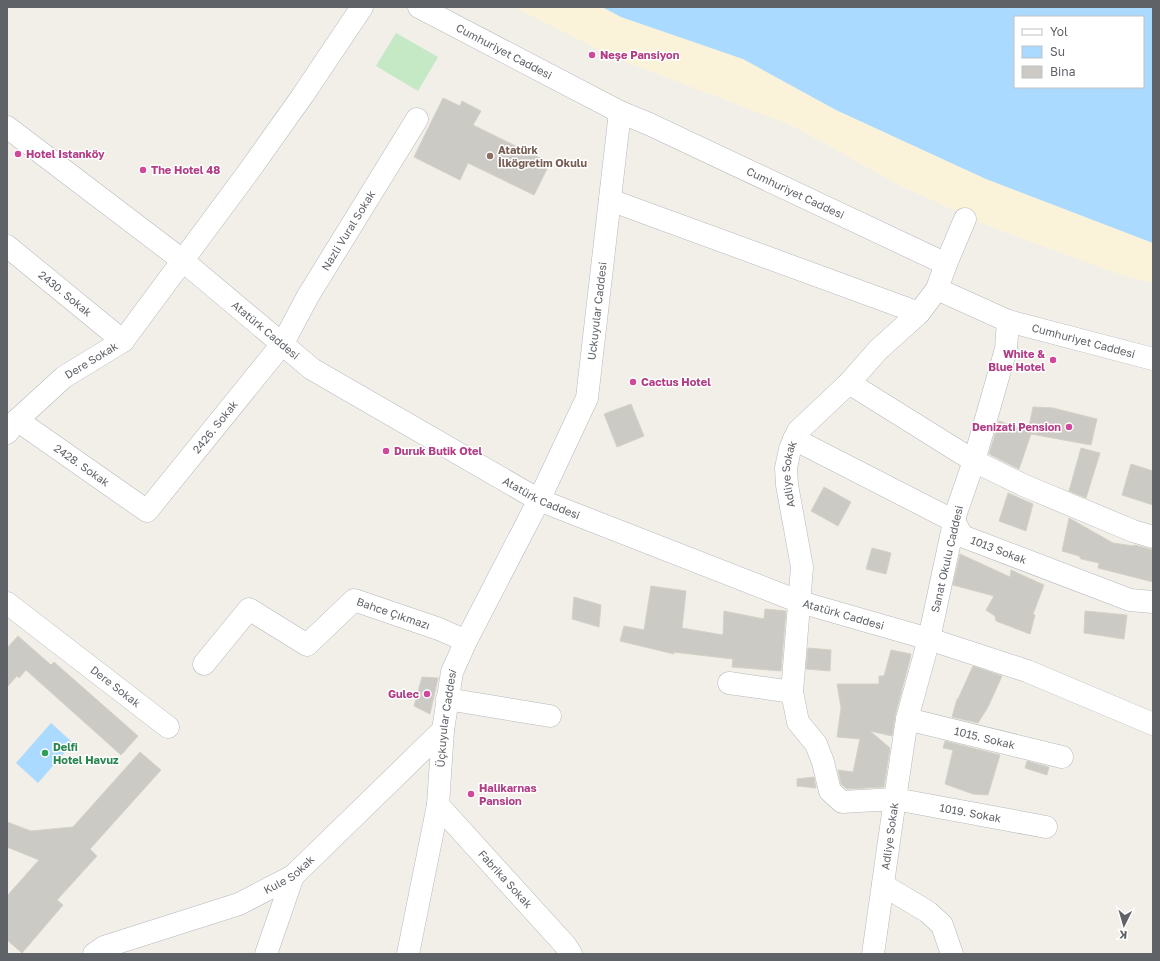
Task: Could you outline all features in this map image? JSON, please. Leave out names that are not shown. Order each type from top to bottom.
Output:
[{"type":"street","name":"Dere Sokak","points":[[12,426],[64,377],[123,341],[303,96],[362,7]]},
{"type":"street","name":"Cumhuriyet Caddesi","points":[[419,7],[620,112],[649,124],[946,264]]},
{"type":"street","name":"Uckuyular Caddesi","points":[[539,500],[587,398],[620,112]]},
{"type":"street","name":"Nazli Vural Sokak","points":[[283,343],[308,296],[417,119]]},
{"type":"street","name":"Atatürk Caddesi","points":[[7,127],[182,260],[283,343],[312,369],[539,500],[800,602],[929,639],[1027,671],[1153,724]]},
{"type":"street","points":[[610,200],[919,313]]},
{"type":"street","points":[[937,290],[965,219]]},
{"type":"street","name":"2430. Sokak","points":[[7,246],[123,341]]},
{"type":"street","name":"Cumhuriyet Caddesi","points":[[937,290],[1008,321],[1153,359]]},
{"type":"street","name":"Adliye Sokak","points":[[873,954],[894,799],[842,802],[830,791],[823,762],[816,744],[798,722],[792,692],[802,567],[787,485],[786,468],[794,439],[798,431],[849,383],[878,350],[919,313],[937,290]]},
{"type":"street","name":"Sanat Okulu Caddesi","points":[[894,799],[907,719],[929,639],[954,521],[974,461],[1006,349],[1008,321]]},
{"type":"street","name":"2426. Sokak","points":[[147,511],[283,343]]},
{"type":"street","points":[[849,383],[974,461],[1023,485],[1133,531],[1153,537]]},
{"type":"street","name":"2428. Sokak","points":[[12,426],[147,511]]},
{"type":"street","name":"1013 Sokak","points":[[794,439],[954,521],[962,536],[1130,600],[1153,602]]},
{"type":"street","name":"Üçkuyular Caddesi","points":[[408,954],[438,805],[446,699],[452,672],[466,641],[539,500]]},
{"type":"street","name":"Bahce Çıkmazı","points":[[204,664],[249,609],[307,645],[354,600],[439,628],[466,641]]},
{"type":"street","name":"Dere Sokak","points":[[7,603],[168,727]]},
{"type":"street","points":[[729,683],[792,692]]},
{"type":"street","points":[[446,699],[550,716]]},
{"type":"street","name":"1015. Sokak","points":[[907,719],[1062,757]]},
{"type":"street","name":"Kule Sokak","points":[[94,954],[104,947],[239,904],[293,876],[443,730]]},
{"type":"street","name":"1019. Sokak","points":[[894,799],[1046,827]]},
{"type":"street","name":"Fabrika Sokak","points":[[438,805],[566,946],[570,954]]},
{"type":"street","points":[[266,954],[293,876]]},
{"type":"street","points":[[883,885],[928,912],[942,925],[952,954]]},
{"type":"green space","points":[[396,33],[438,57],[418,91],[376,66]]},
{"type":"sand","points":[[514,7],[602,7],[621,17],[743,59],[836,110],[986,179],[1153,243],[1153,283],[1122,275],[993,228],[903,187],[791,125],[618,59]]},
{"type":"water","points":[[602,7],[1153,7],[1153,243],[986,179],[836,110],[743,59],[621,17]]},
{"type":"water","name":"Delfi Hotel Havuz","points":[[51,723],[73,743],[38,783],[16,763]]},
{"type":"building","points":[[443,98],[460,106],[462,101],[481,111],[473,125],[550,163],[534,195],[468,163],[460,180],[414,157]]},
{"type":"building","points":[[631,404],[644,436],[617,447],[604,414]]},
{"type":"building","points":[[1033,407],[1053,408],[1097,419],[1091,445],[1031,434],[1019,469],[989,454],[999,421],[1028,431]]},
{"type":"building","points":[[1081,448],[1100,453],[1086,498],[1069,491]]},
{"type":"building","points":[[1131,464],[1153,471],[1153,505],[1122,495]]},
{"type":"building","points":[[824,487],[851,502],[838,526],[811,511]]},
{"type":"building","points":[[1008,493],[1033,504],[1026,531],[999,521]]},
{"type":"building","points":[[1069,518],[1113,543],[1135,545],[1153,550],[1153,582],[1098,568],[1099,563],[1081,559],[1079,556],[1062,551]]},
{"type":"building","points":[[872,548],[891,553],[886,574],[866,569]]},
{"type":"building","points":[[960,554],[1010,577],[1011,570],[1044,585],[1033,614],[1035,615],[1030,634],[996,621],[995,616],[986,610],[994,596],[953,585]]},
{"type":"building","points":[[651,586],[686,591],[682,628],[723,635],[724,611],[764,619],[765,609],[786,611],[781,671],[732,667],[733,659],[673,652],[674,654],[620,641],[624,626],[644,630]]},
{"type":"building","points":[[574,597],[601,605],[599,627],[572,619]]},
{"type":"building","points":[[1085,611],[1127,615],[1124,639],[1084,633]]},
{"type":"building","points":[[18,636],[51,665],[54,662],[138,736],[121,755],[26,670],[19,678],[17,676],[7,687],[7,648]]},
{"type":"building","points":[[808,648],[831,650],[830,671],[806,669]]},
{"type":"building","points":[[891,650],[911,654],[895,716],[892,736],[870,731],[890,748],[884,787],[847,789],[841,784],[838,770],[853,772],[860,739],[837,737],[841,708],[837,684],[879,684],[879,676],[884,676]]},
{"type":"building","points":[[973,666],[1002,676],[988,707],[978,723],[952,717],[957,699]]},
{"type":"building","name":"Gulec","points":[[422,677],[438,678],[430,714],[414,706]]},
{"type":"building","points":[[945,741],[1000,755],[988,795],[973,794],[945,784],[953,750],[943,748]]},
{"type":"building","points":[[140,752],[161,770],[90,849],[97,856],[57,900],[63,905],[22,953],[7,940],[7,896],[39,860],[7,847],[7,822],[31,831],[73,827]]},
{"type":"building","points":[[1027,761],[1049,767],[1047,775],[1025,768]]},
{"type":"building","points":[[814,777],[816,788],[797,786],[797,779]]},
{"type":"place","name":"Neşe Pansiyon","points":[[592,55]]},
{"type":"place","name":"Hotel Istanköy","points":[[18,154]]},
{"type":"place","name":"Atatürk İlköğretim Okulu","points":[[490,156]]},
{"type":"place","name":"The Hotel 48","points":[[143,170]]},
{"type":"place","name":"White & Blue Hotel","points":[[1053,360]]},
{"type":"place","name":"Cactus Hotel","points":[[633,382]]},
{"type":"place","name":"Denizati Pension","points":[[1069,427]]},
{"type":"place","name":"Duruk Butik Otel","points":[[386,451]]},
{"type":"place","name":"Gulec","points":[[427,694]]},
{"type":"place","name":"Delfi Hotel Havuz","points":[[45,753]]},
{"type":"place","name":"Halikarnas Pansion","points":[[471,794]]}]
